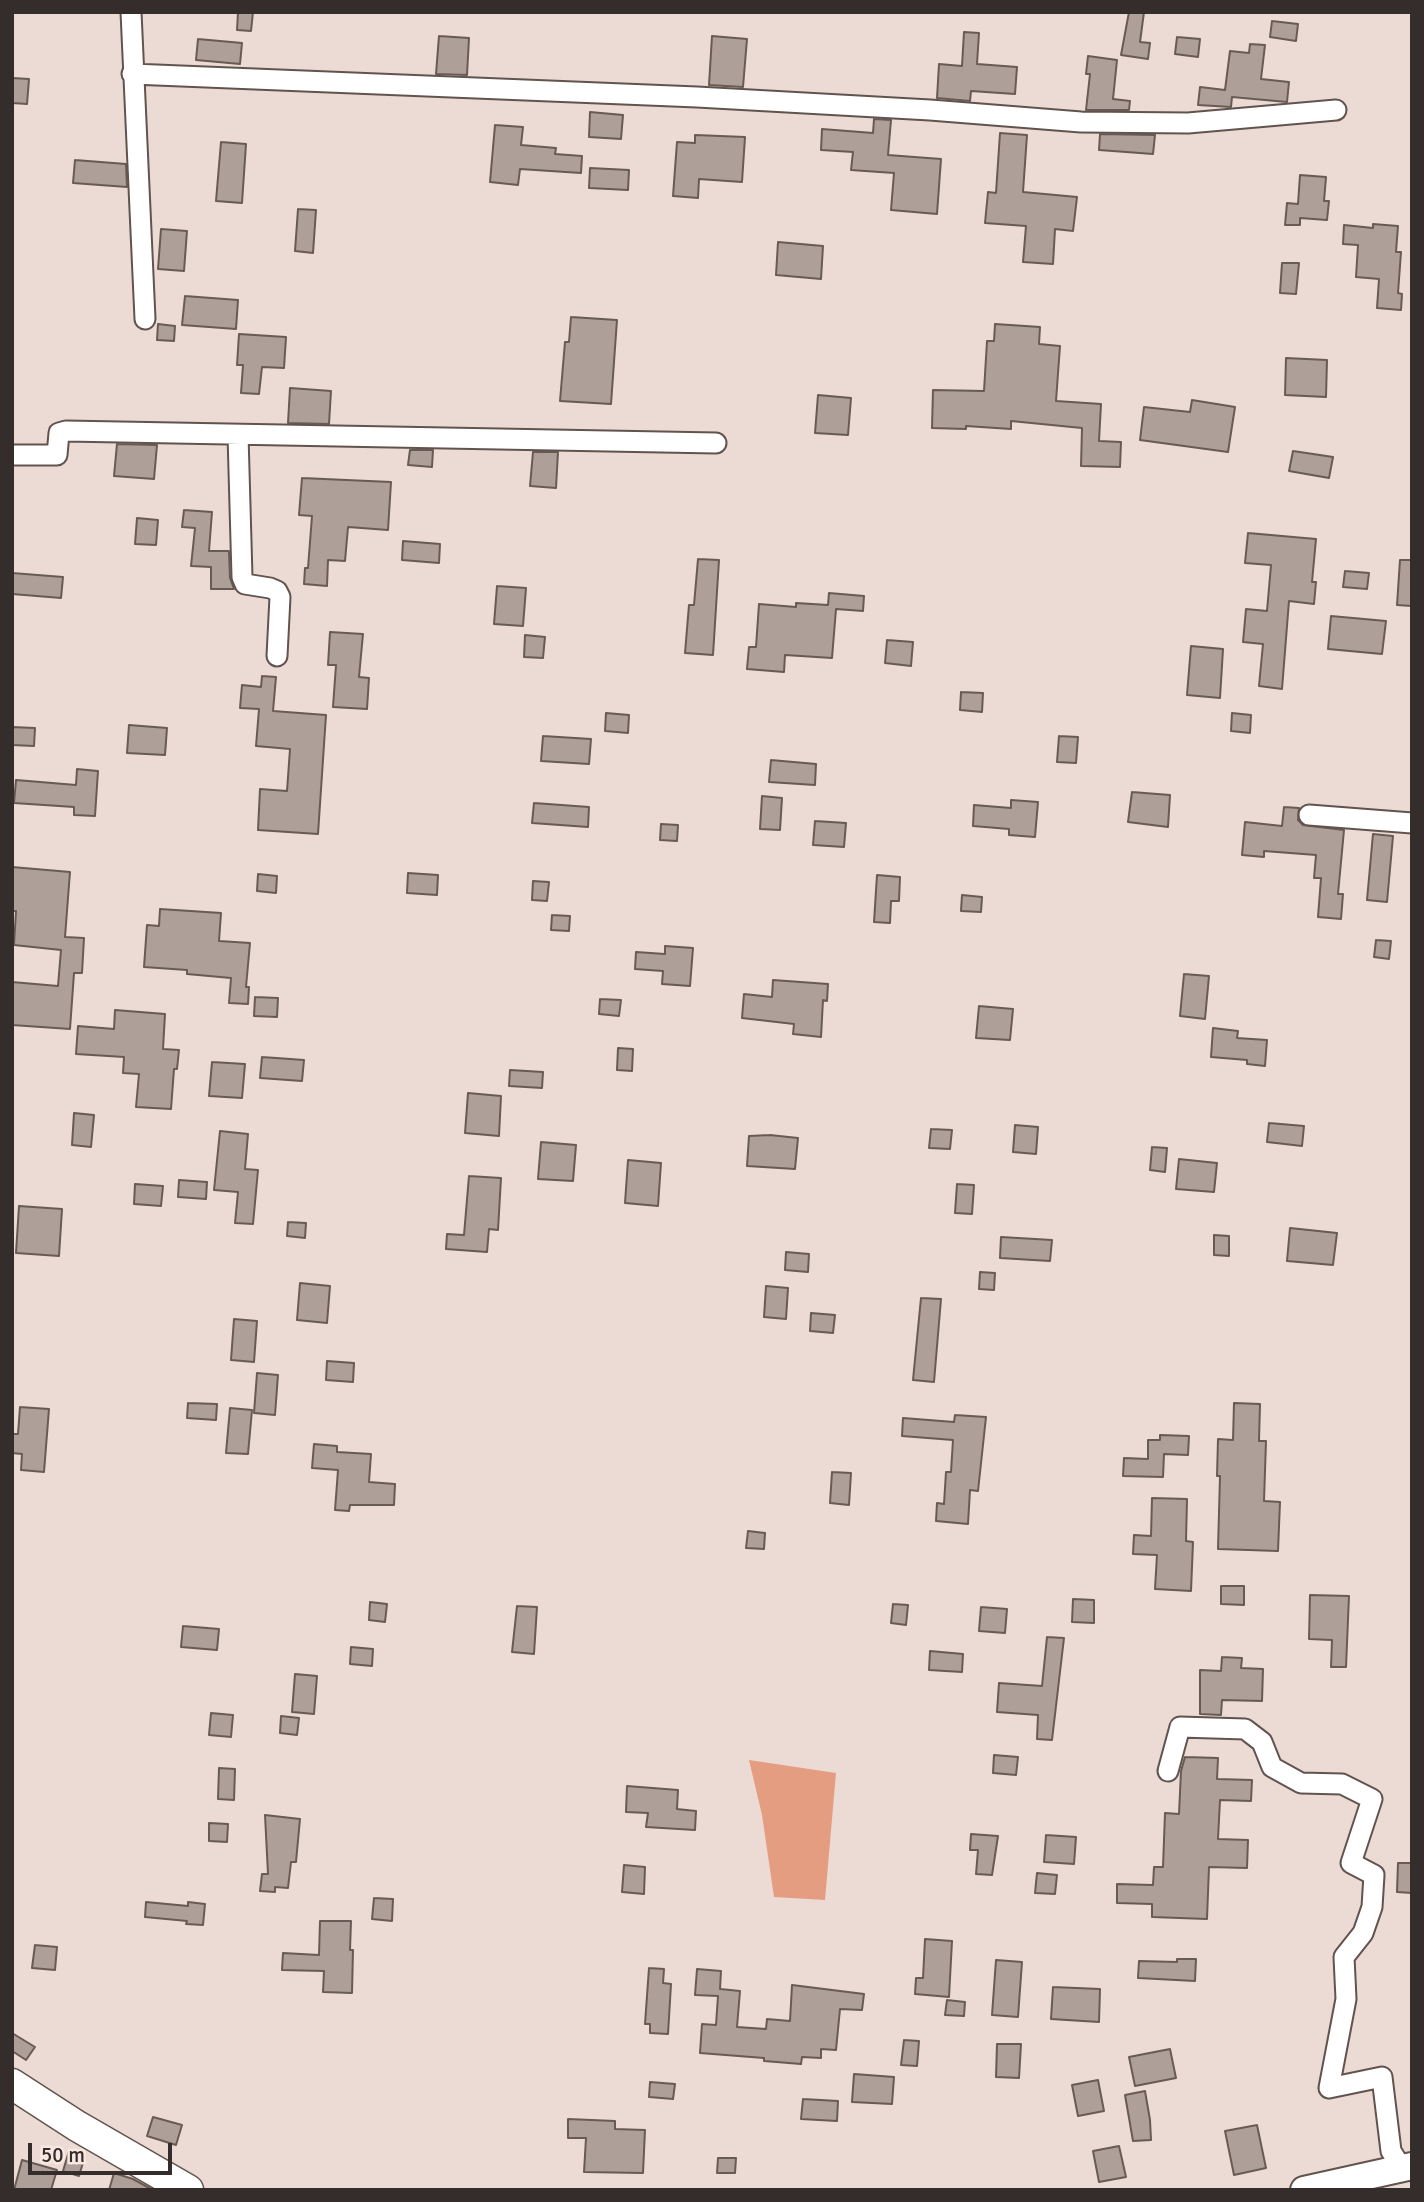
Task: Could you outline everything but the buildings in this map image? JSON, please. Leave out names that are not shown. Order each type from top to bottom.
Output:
[{"type":"main road","points":[[12,2084],[77,2126],[188,2190]]},
{"type":"street","points":[[131,12],[145,319]]},
{"type":"street","points":[[132,74],[697,97],[930,110],[1081,122],[1188,123],[1336,110]]},
{"type":"street","points":[[12,455],[57,455],[60,433],[66,431],[716,443]]},
{"type":"street","points":[[238,435],[242,577],[244,584],[270,587],[277,591],[280,597],[277,656]]},
{"type":"street","points":[[1309,815],[1412,822]]},
{"type":"street","points":[[1168,1771],[1180,1727],[1245,1730],[1262,1742],[1272,1767],[1301,1783],[1342,1784],[1372,1799],[1351,1863],[1374,1875],[1372,1908],[1363,1933],[1344,1957],[1346,1999],[1329,2088],[1381,2077],[1391,2151],[1407,2166]]},
{"type":"street","points":[[1304,2190],[1407,2166]]},
{"type":"shaded area","points":[[749,1760],[836,1773],[825,1900],[774,1897],[762,1815]]}]
